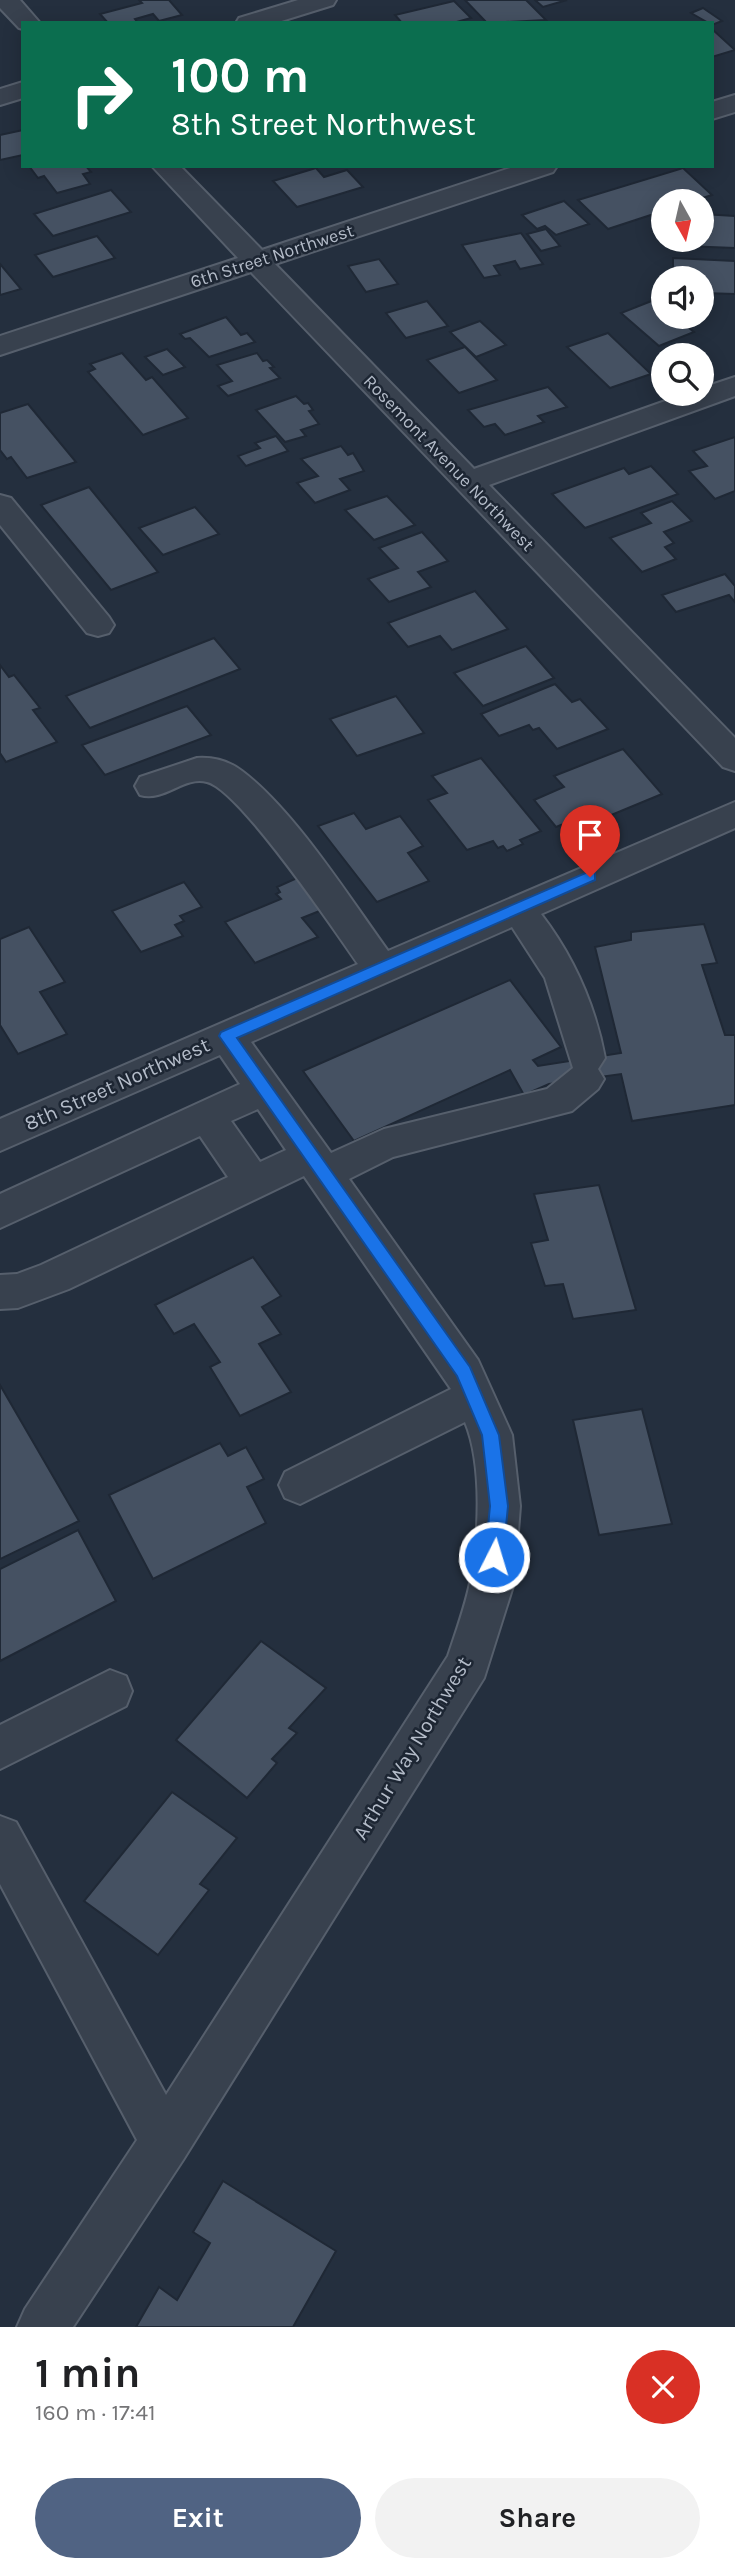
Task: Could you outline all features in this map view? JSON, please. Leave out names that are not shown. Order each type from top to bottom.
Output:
[{"type":"street","points":[[6,0],[26,21]]},
{"type":"street","points":[[255,21],[324,0]]},
{"type":"street","points":[[0,97],[21,91]]},
{"type":"street","points":[[714,110],[735,103]]},
{"type":"street","name":"Rosemont Avenue Northwest","points":[[167,168],[735,759]]},
{"type":"street","name":"6th Street Northwest","points":[[0,346],[538,168]]},
{"type":"street","points":[[468,482],[735,386]]},
{"type":"street","points":[[0,505],[98,625]]},
{"type":"street","points":[[152,786],[187,772],[214,771],[227,776],[258,808],[324,889],[380,968]]},
{"type":"street","name":"8th Street Northwest","points":[[0,1136],[735,814]]},
{"type":"street","points":[[0,1292],[18,1291],[55,1277],[253,1183],[384,1144],[532,1110],[559,1101],[585,1068],[581,1021],[553,954],[517,908]]},
{"type":"street","name":"Arthur Way Northwest","points":[[43,2327],[468,1664],[492,1583],[499,1506],[491,1435],[464,1373],[227,1036]]},
{"type":"street","points":[[0,1212],[265,1089]]},
{"type":"street","points":[[207,1116],[253,1183]]},
{"type":"street","points":[[300,1485],[474,1397]]},
{"type":"street","points":[[0,1748],[110,1691]]},
{"type":"street","points":[[0,1838],[164,2142]]},
{"type":"building","points":[[139,0],[169,0],[182,15],[159,21],[153,14],[135,19],[136,21],[106,21],[100,14],[142,3]]},
{"type":"building","points":[[465,0],[526,0],[546,20],[526,21],[485,21]]},
{"type":"building","points":[[535,0],[567,0],[543,7]]},
{"type":"building","points":[[454,1],[471,18],[460,21],[400,21],[395,15]]},
{"type":"building","points":[[703,8],[722,21],[714,24],[714,21],[705,21],[691,13]]},
{"type":"building","points":[[714,31],[735,50],[714,56]]},
{"type":"building","points":[[21,130],[21,155],[0,160],[0,135]]},
{"type":"building","points":[[30,168],[88,168],[91,172],[83,174],[90,184],[57,193],[44,176],[38,178]]},
{"type":"building","points":[[316,168],[324,177],[347,170],[363,187],[297,207],[273,181]]},
{"type":"building","points":[[683,168],[706,189],[651,189],[651,215],[608,229],[578,200]]},
{"type":"building","points":[[111,190],[131,212],[53,236],[34,214]]},
{"type":"building","points":[[564,201],[589,224],[556,235],[545,226],[537,229],[522,215]]},
{"type":"building","points":[[714,215],[735,216],[735,248],[714,247]]},
{"type":"building","points":[[546,229],[560,246],[541,251],[527,234]]},
{"type":"building","points":[[521,233],[543,264],[520,269],[515,261],[494,266],[500,275],[484,278],[462,245]]},
{"type":"building","points":[[97,236],[115,258],[53,277],[35,255]]},
{"type":"building","points":[[673,258],[735,261],[735,294],[714,293],[714,266],[673,266]]},
{"type":"building","points":[[379,259],[398,284],[366,292],[348,266]]},
{"type":"building","points":[[0,264],[21,289],[0,295]]},
{"type":"building","points":[[427,301],[448,326],[406,338],[386,313]]},
{"type":"building","points":[[651,301],[651,329],[690,329],[694,332],[666,343],[656,343],[621,313]]},
{"type":"building","points":[[226,317],[241,335],[247,333],[255,342],[209,357],[190,338],[185,339],[180,334]]},
{"type":"building","points":[[480,321],[506,345],[476,357],[450,332]]},
{"type":"building","points":[[608,333],[651,374],[610,388],[567,347]]},
{"type":"building","points":[[465,347],[497,380],[459,393],[427,360]]},
{"type":"building","points":[[167,349],[185,367],[163,375],[145,357]]},
{"type":"building","points":[[122,353],[146,380],[152,377],[188,418],[143,435],[88,372],[95,369],[90,364]]},
{"type":"building","points":[[257,353],[263,361],[267,360],[274,367],[270,368],[280,378],[228,396],[218,386],[232,381],[217,365]]},
{"type":"building","points":[[548,387],[567,407],[538,416],[544,422],[505,435],[495,424],[484,427],[468,410]]},
{"type":"building","points":[[296,396],[304,404],[308,403],[313,410],[309,411],[319,424],[301,430],[306,436],[285,442],[256,410]]},
{"type":"building","points":[[28,404],[76,462],[27,478],[11,457],[7,459],[0,450],[0,413]]},
{"type":"building","points":[[276,436],[288,451],[246,466],[238,456],[260,448],[255,443]]},
{"type":"building","points":[[735,437],[735,491],[715,499],[689,471],[707,466],[693,451]]},
{"type":"building","points":[[341,446],[348,455],[353,453],[364,471],[340,479],[350,490],[315,503],[297,483],[318,476],[301,459]]},
{"type":"building","points":[[651,466],[678,494],[585,528],[552,494],[624,468],[629,474]]},
{"type":"building","points":[[89,487],[158,572],[111,590],[41,505]]},
{"type":"building","points":[[387,496],[415,525],[374,540],[345,510]]},
{"type":"building","points":[[672,501],[692,521],[664,532],[674,543],[665,547],[676,559],[642,572],[610,538],[651,523],[641,513]]},
{"type":"building","points":[[195,507],[219,534],[163,555],[139,528]]},
{"type":"building","points":[[422,532],[448,561],[418,572],[431,587],[389,602],[368,579],[398,568],[379,548]]},
{"type":"building","points":[[725,574],[735,586],[735,602],[729,595],[676,612],[662,595]]},
{"type":"building","points":[[475,591],[508,629],[452,650],[440,636],[408,647],[388,623]]},
{"type":"building","points":[[214,638],[240,669],[90,728],[66,696]]},
{"type":"building","points":[[526,646],[554,678],[483,706],[454,673]]},
{"type":"building","points":[[0,665],[9,677],[14,675],[40,708],[33,710],[57,742],[6,762],[0,753]]},
{"type":"building","points":[[555,684],[572,702],[580,699],[608,729],[557,749],[539,728],[533,730],[529,725],[499,736],[481,714]]},
{"type":"building","points":[[396,696],[424,733],[357,756],[330,719]]},
{"type":"building","points":[[187,706],[211,735],[105,775],[82,745]]},
{"type":"building","points":[[623,749],[662,794],[592,823],[586,815],[556,827],[534,800],[564,787],[554,776]]},
{"type":"building","points":[[481,758],[541,831],[520,840],[523,844],[507,851],[503,846],[498,848],[493,841],[467,850],[428,800],[447,793],[432,776]]},
{"type":"building","points":[[354,813],[366,829],[400,816],[423,846],[408,853],[429,881],[377,902],[318,826]]},
{"type":"building","points":[[297,878],[322,910],[302,918],[318,937],[255,963],[225,922],[281,899],[276,894],[280,892],[277,887]]},
{"type":"building","points":[[184,882],[202,907],[180,916],[184,921],[175,925],[183,936],[141,952],[112,911]]},
{"type":"building","points":[[704,924],[717,963],[702,965],[725,1035],[735,1035],[735,1105],[632,1121],[621,1074],[549,1084],[524,1095],[510,1070],[354,1141],[303,1071],[510,980],[561,1047],[533,1060],[538,1066],[621,1053],[595,947],[631,940],[631,932]]},
{"type":"building","points":[[29,927],[65,982],[40,992],[67,1034],[18,1054],[0,1025],[0,939]]},
{"type":"building","points":[[599,1185],[636,1310],[573,1319],[563,1284],[545,1286],[531,1243],[548,1240],[534,1194]]},
{"type":"building","points":[[253,1257],[281,1296],[262,1307],[281,1334],[259,1344],[291,1392],[240,1416],[210,1367],[220,1362],[194,1324],[174,1334],[155,1305]]},
{"type":"building","points":[[0,1385],[79,1521],[0,1559]]},
{"type":"building","points":[[642,1409],[672,1524],[599,1535],[573,1420]]},
{"type":"building","points":[[220,1443],[228,1456],[246,1447],[264,1479],[247,1487],[266,1523],[153,1579],[109,1495]]},
{"type":"building","points":[[78,1530],[116,1601],[0,1661],[0,1569]]},
{"type":"building","points":[[261,1641],[326,1688],[289,1728],[297,1733],[272,1759],[277,1763],[247,1798],[176,1740]]},
{"type":"building","points":[[172,1792],[237,1838],[200,1884],[209,1890],[158,1955],[84,1901]]},
{"type":"building","points":[[223,2181],[336,2251],[293,2327],[136,2327],[159,2287],[177,2300],[210,2243],[193,2232]]},
{"type":"route","points":[[494,1557],[499,1506],[491,1435],[464,1373],[227,1036],[590,877]]}]
